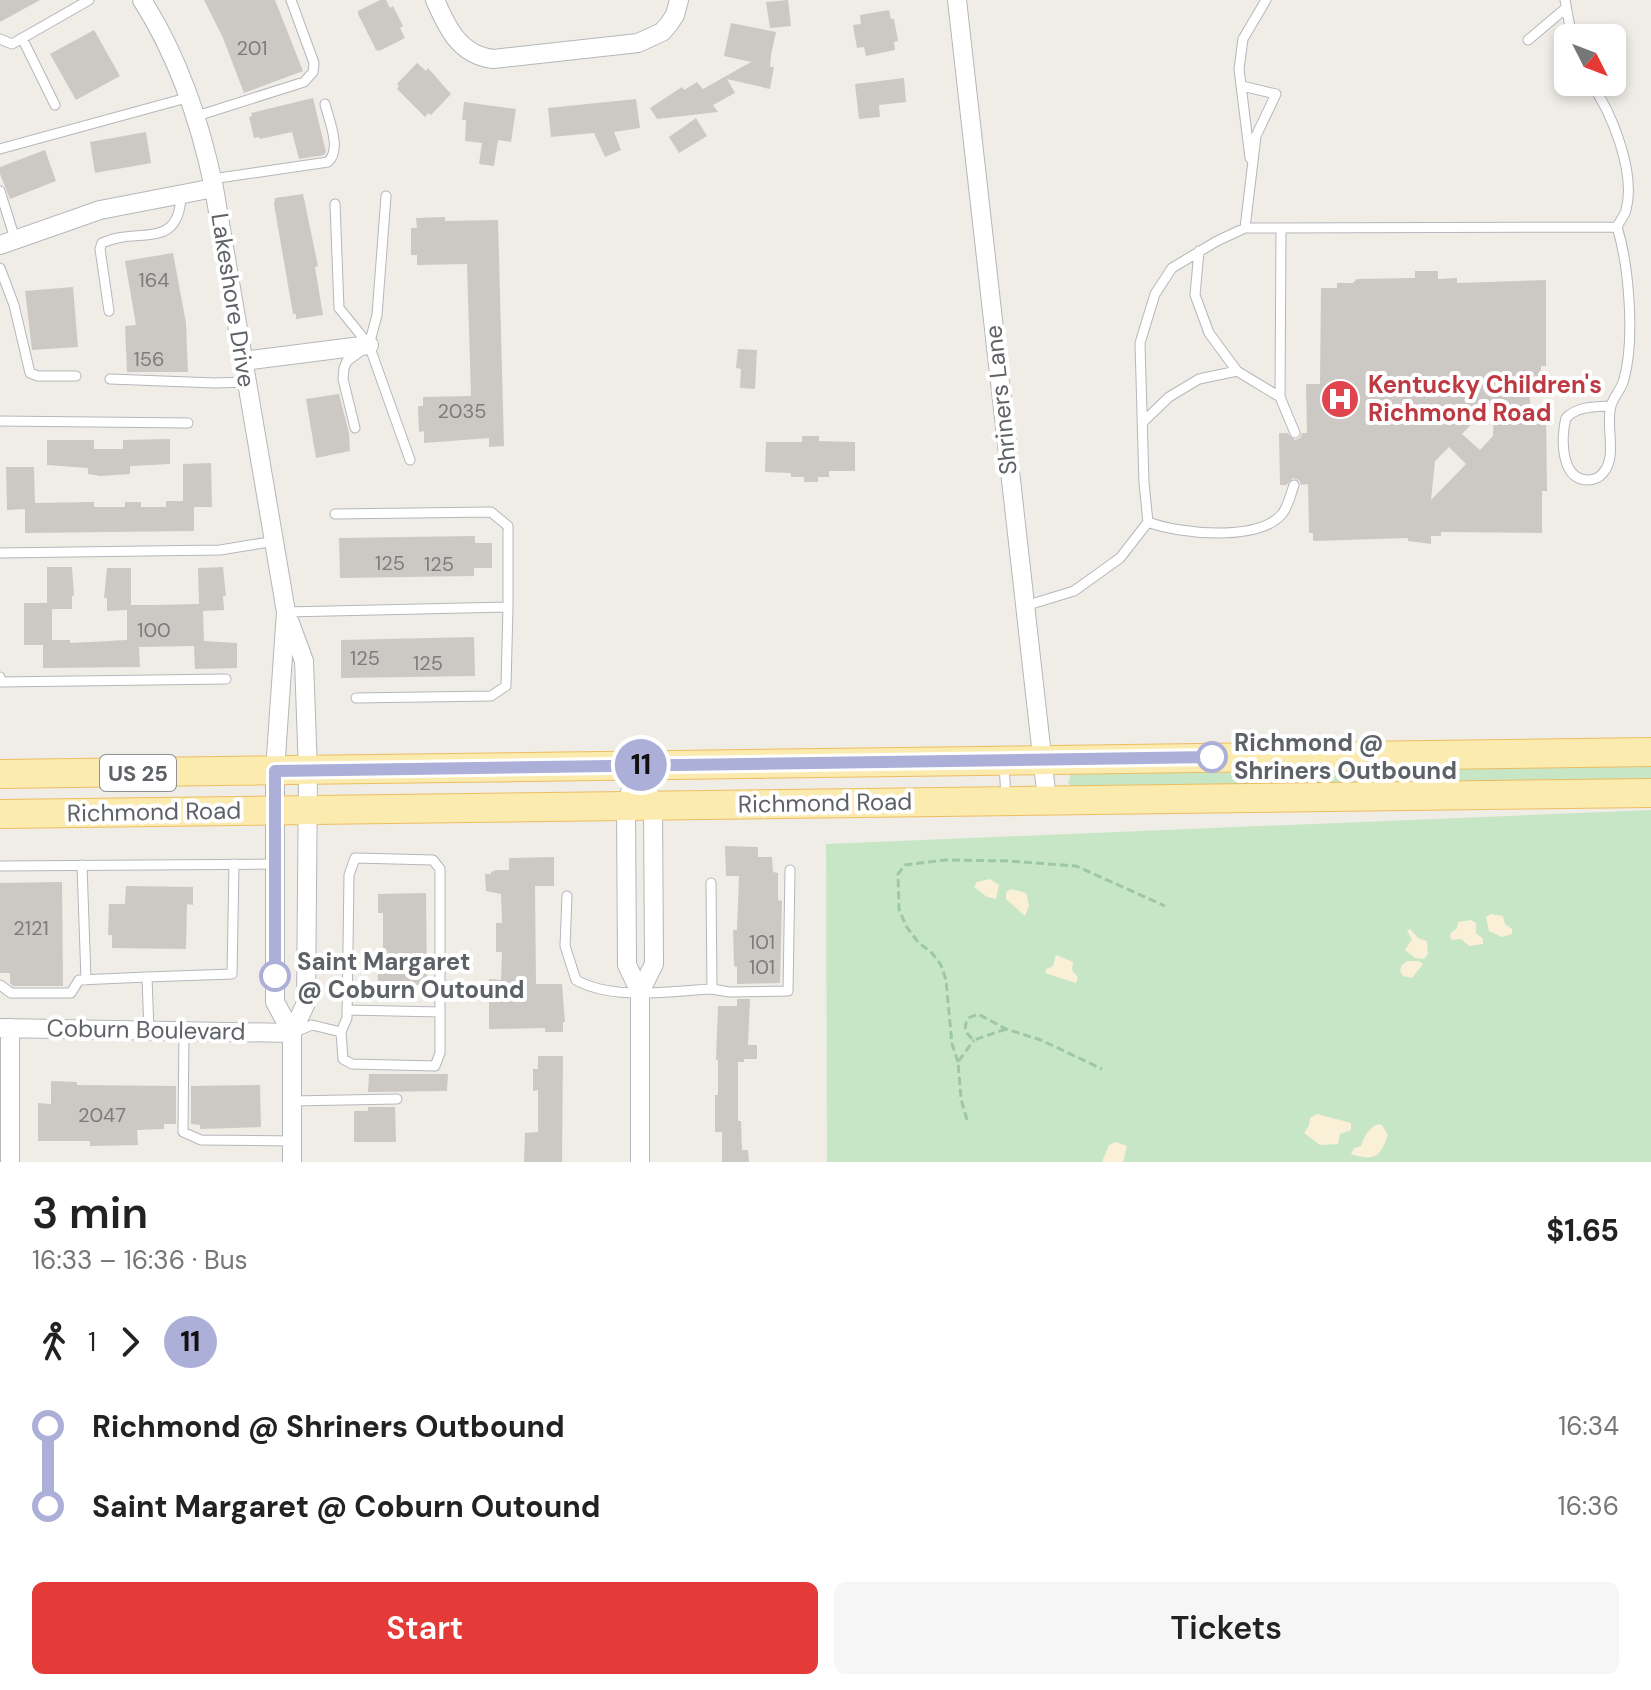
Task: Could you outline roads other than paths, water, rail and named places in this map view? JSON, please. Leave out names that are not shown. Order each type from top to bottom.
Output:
[{"type":"main road","name":"Richmond Road","points":[[0,774],[1651,752]]},
{"type":"main road","name":"Richmond Road","points":[[0,814],[1651,793]]},
{"type":"street","points":[[435,0],[457,41],[477,55],[493,59],[638,43],[662,32],[675,15],[679,0]]},
{"type":"street","name":"Shriners Lane","points":[[957,0],[1047,800]]},
{"type":"street","name":"Lakeshore Drive","points":[[148,2],[197,116],[213,184],[286,612],[304,661],[308,771],[306,1003],[292,1033]]},
{"type":"street","points":[[8,242],[100,210],[181,194],[213,184]]},
{"type":"street","points":[[243,361],[369,345]]},
{"type":"street","name":"Lakeshore Drive","points":[[286,612],[275,771],[275,1002],[292,1033]]},
{"type":"street","points":[[638,765],[654,964],[640,992]]},
{"type":"street","points":[[639,805],[627,965],[640,992],[640,1162]]},
{"type":"street","points":[[5,1028],[10,1162]]},
{"type":"street","name":"Coburn Boulevard","points":[[5,1028],[292,1033]]},
{"type":"street","points":[[292,1033],[292,1162]]},
{"type":"lane","points":[[0,39],[12,44],[89,0]]},
{"type":"lane","points":[[197,116],[309,78],[314,63],[291,0]]},
{"type":"lane","points":[[1252,166],[1239,69],[1243,39],[1266,0]]},
{"type":"lane","points":[[1566,4],[1570,24]]},
{"type":"lane","points":[[1528,40],[1566,4]]},
{"type":"lane","points":[[22,38],[55,105]]},
{"type":"lane","points":[[1242,86],[1276,94],[1256,136],[1245,228]]},
{"type":"lane","points":[[1598,96],[1616,125],[1627,176],[1626,209],[1617,227],[1624,248],[1629,358],[1622,388],[1611,406],[1609,463],[1599,477],[1581,479],[1567,464],[1563,446],[1566,418],[1573,411],[1585,407],[1611,406]]},
{"type":"lane","points":[[0,149],[190,97]]},
{"type":"lane","points":[[213,184],[328,162],[335,151],[325,104]]},
{"type":"lane","points":[[0,191],[8,242]]},
{"type":"lane","points":[[109,311],[100,249],[102,243],[165,232],[177,221],[181,194]]},
{"type":"lane","points":[[355,428],[343,379],[344,368],[347,361],[369,345],[377,315],[386,196]]},
{"type":"lane","points":[[335,204],[339,308],[369,345],[410,460]]},
{"type":"lane","points":[[1025,606],[1074,591],[1120,558],[1148,522],[1140,343],[1155,294],[1172,268],[1245,228],[1617,227]]},
{"type":"lane","points":[[1281,230],[1280,397],[1295,433]]},
{"type":"lane","points":[[1199,251],[1195,295],[1209,333],[1237,371],[1280,397]]},
{"type":"lane","points":[[0,268],[14,305],[30,373],[38,376],[76,376]]},
{"type":"lane","points":[[1142,423],[1169,397],[1199,379],[1237,371]]},
{"type":"lane","points":[[110,379],[247,382]]},
{"type":"lane","points":[[0,421],[188,423]]},
{"type":"lane","points":[[1148,522],[1169,530],[1227,532],[1259,529],[1283,514],[1294,485]]},
{"type":"lane","points":[[335,514],[491,512],[508,526],[506,686],[491,696],[356,698]]},
{"type":"lane","points":[[0,553],[220,550],[275,541]]},
{"type":"lane","points":[[286,612],[508,607]]},
{"type":"lane","points":[[0,680],[226,679]]},
{"type":"lane","points":[[1004,761],[1006,800]]},
{"type":"lane","points":[[355,858],[433,860],[440,869],[440,1012],[440,1053],[435,1066],[352,1064],[343,1059],[341,1032],[347,1010],[349,875],[355,858]]},
{"type":"lane","points":[[0,985],[11,993],[71,993],[79,980],[232,974],[234,864]]},
{"type":"lane","points":[[0,866],[275,864]]},
{"type":"lane","points":[[82,865],[86,980]]},
{"type":"lane","points":[[567,896],[565,946],[576,980],[592,989],[640,992],[712,989],[729,992],[788,991],[790,870]]},
{"type":"lane","points":[[711,883],[712,989]]},
{"type":"lane","points":[[147,977],[149,1031]]},
{"type":"lane","points":[[347,1010],[440,1012]]},
{"type":"lane","points":[[292,1033],[312,1025],[341,1032]]},
{"type":"lane","points":[[184,1031],[183,1132],[201,1140],[292,1141]]},
{"type":"lane","points":[[292,1101],[397,1099]]},
{"type":"place","name":"Kentucky Children's Richmond Road","points":[[1340,399]]},
{"type":"place","name":"Richmond @ Shriners Outbound","points":[[1212,757]]},
{"type":"place","name":"Saint Margaret @ Coburn Outound","points":[[275,976]]}]
